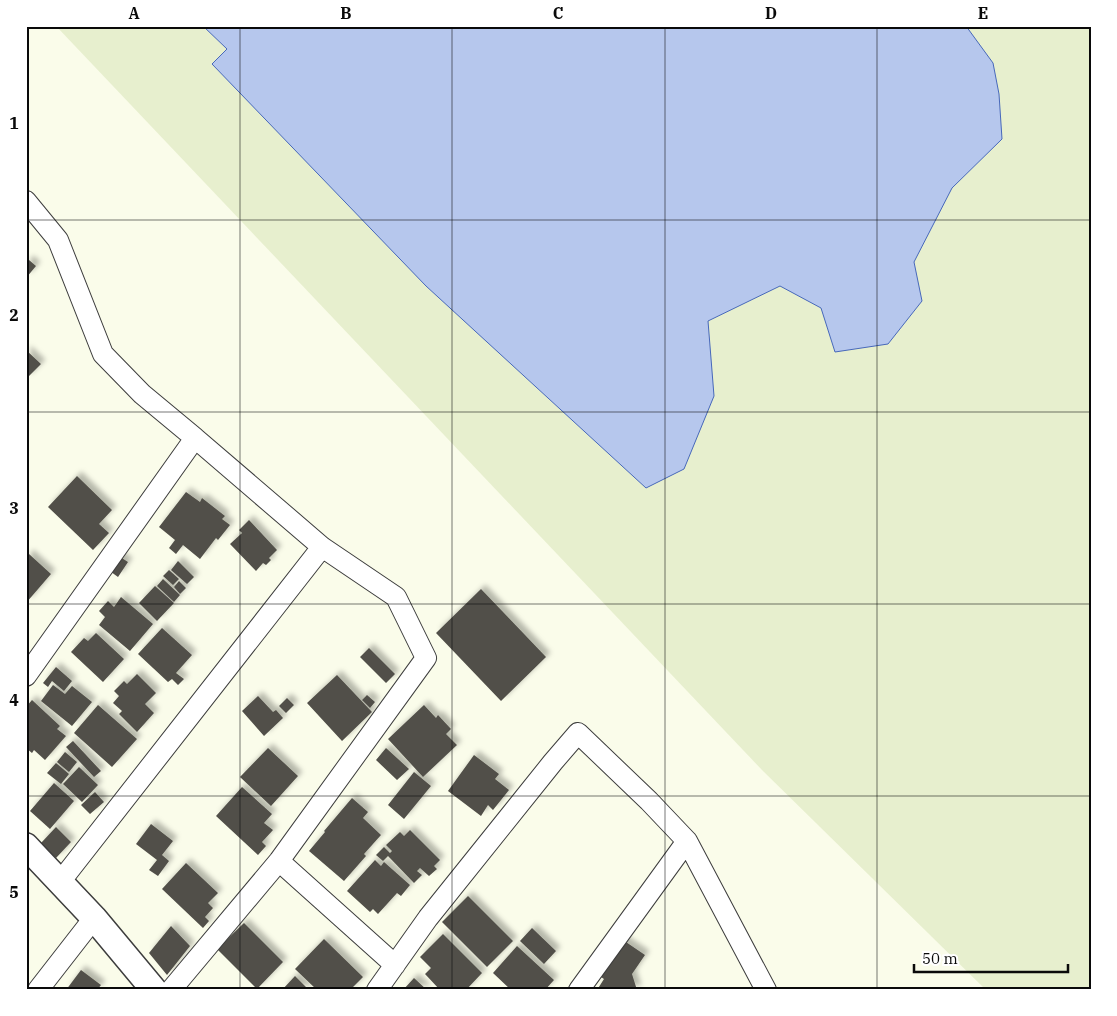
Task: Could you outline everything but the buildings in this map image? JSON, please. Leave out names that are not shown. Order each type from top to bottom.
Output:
[{"type":"street","points":[[26,200],[58,240],[103,354],[142,394],[322,546],[396,597],[426,658],[279,861],[171,990]]},
{"type":"street","points":[[29,667],[195,438]]},
{"type":"street","points":[[60,882],[322,546]]},
{"type":"street","points":[[377,990],[428,918],[578,733],[649,800],[687,841],[766,990]]},
{"type":"street","points":[[579,990],[687,841]]},
{"type":"street","points":[[26,846],[94,918],[154,990]]},
{"type":"street","points":[[279,861],[395,965]]},
{"type":"street","points":[[38,990],[94,918]]},
{"type":"green space","points":[[56,26],[1091,26],[1091,990],[986,990],[762,770]]},
{"type":"water","points":[[203,26],[966,26],[993,63],[999,94],[1002,139],[952,188],[914,262],[922,301],[888,344],[835,352],[821,308],[780,286],[708,321],[714,396],[684,469],[646,488],[426,286],[212,64],[227,49]]}]
